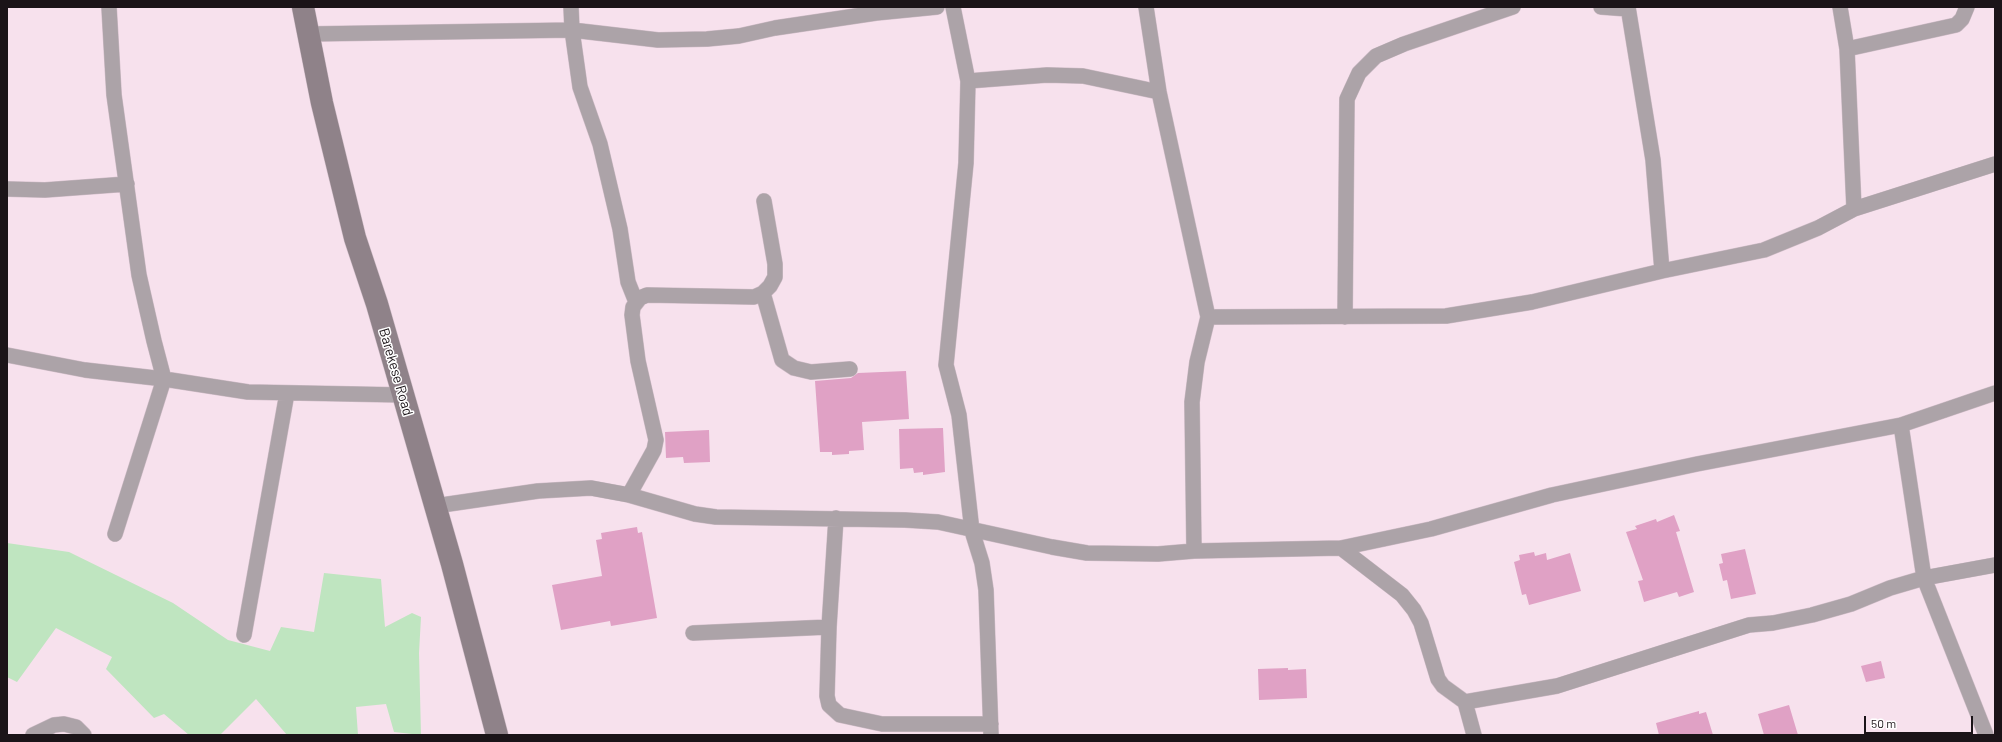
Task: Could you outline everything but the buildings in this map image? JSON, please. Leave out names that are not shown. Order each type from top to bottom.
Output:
[{"type":"main road","name":"Barekese Road","points":[[303,7],[325,116],[355,238],[435,506],[497,735]]},
{"type":"street","points":[[109,7],[114,95],[139,275],[164,379],[115,534]]},
{"type":"street","points":[[571,7],[572,30],[580,87],[600,144],[620,228],[628,282],[636,302],[632,315],[638,361],[656,440],[654,450],[629,495]]},
{"type":"street","points":[[308,34],[572,30],[658,40],[707,39],[739,36],[775,28],[876,13],[936,7]]},
{"type":"street","points":[[836,518],[829,628],[827,696],[829,705],[840,715],[882,724],[991,729],[986,590],[982,563],[972,531],[959,415],[946,365],[966,163],[968,81],[953,7]]},
{"type":"street","points":[[1146,7],[1159,92],[1208,317],[1197,362],[1192,402],[1194,551]]},
{"type":"street","points":[[1345,317],[1347,99],[1359,73],[1376,56],[1397,47],[1513,7]]},
{"type":"street","points":[[1601,7],[1628,8],[1653,160],[1662,271]]},
{"type":"street","points":[[1840,7],[1847,49],[1854,209]]},
{"type":"street","points":[[1847,49],[1956,25],[1962,19],[1967,7]]},
{"type":"street","points":[[968,81],[1047,74],[1083,76],[1159,92]]},
{"type":"street","points":[[1208,317],[1446,316],[1532,302],[1662,271],[1764,250],[1818,228],[1854,209],[1995,164]]},
{"type":"street","points":[[7,189],[45,190],[127,184]]},
{"type":"street","points":[[636,302],[647,295],[754,297],[763,293],[770,286],[775,277],[776,264],[764,201]]},
{"type":"street","points":[[763,293],[782,360],[794,368],[811,372],[850,370]]},
{"type":"street","points":[[7,355],[86,370],[164,379],[248,392],[403,395]]},
{"type":"street","points":[[244,635],[287,393]]},
{"type":"street","points":[[435,506],[564,488],[591,488],[629,495],[695,514],[716,517],[836,518],[938,522],[972,531],[1087,553],[1136,555],[1194,551],[1340,548],[1431,529],[1552,495],[1697,464],[1901,425],[1995,393]]},
{"type":"street","points":[[1901,425],[1924,578],[1985,735],[1995,732]]},
{"type":"street","points":[[1340,548],[1402,596],[1414,610],[1421,623],[1438,679],[1443,686],[1465,702],[1474,735]]},
{"type":"street","points":[[1465,702],[1557,686],[1748,625],[1773,623],[1819,613],[1851,604],[1890,588],[1924,578],[1995,565]]},
{"type":"street","points":[[693,633],[829,628]]},
{"type":"street","points":[[33,735],[54,725],[64,724],[76,727],[84,735]]},
{"type":"green space","points":[[7,543],[69,552],[173,603],[228,640],[270,651],[281,627],[314,632],[324,573],[381,579],[385,627],[412,613],[421,617],[419,653],[421,735],[394,732],[386,704],[356,707],[358,735],[287,735],[256,699],[220,735],[189,735],[164,714],[154,718],[106,669],[112,657],[56,628],[17,682],[7,677]]}]
